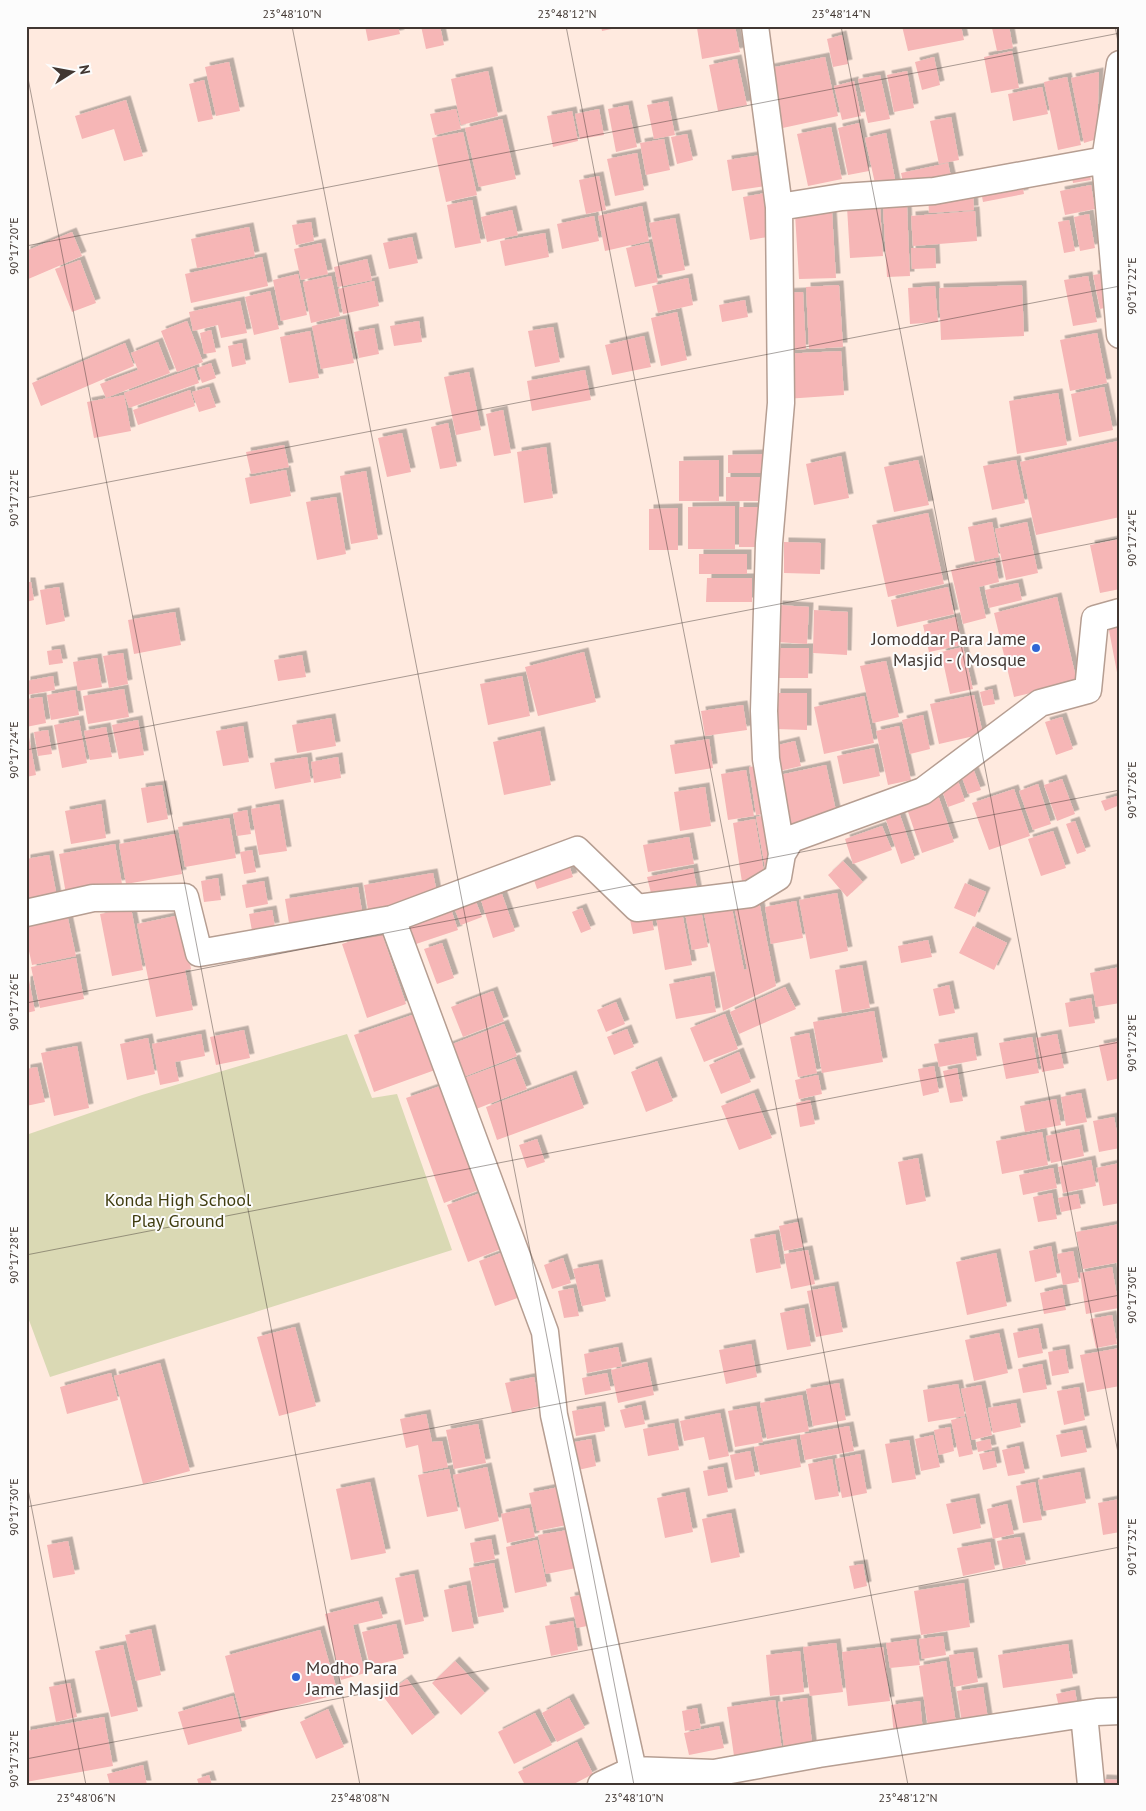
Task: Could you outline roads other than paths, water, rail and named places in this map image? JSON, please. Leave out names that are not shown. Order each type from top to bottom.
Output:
[{"type":"street","points":[[26,913],[93,898],[185,897],[199,953],[392,918],[577,850],[636,908],[750,894],[778,877],[782,854],[766,759],[764,710],[769,543],[781,403],[778,207],[755,26]]},
{"type":"street","points":[[1120,64],[1105,160],[1120,335]]},
{"type":"street","points":[[778,207],[842,197],[934,191],[1105,160]]},
{"type":"street","points":[[782,854],[791,839],[922,790],[1040,703],[1088,690],[1095,619],[1120,612]]},
{"type":"street","points":[[392,918],[545,1332],[554,1415],[633,1770]]},
{"type":"street","points":[[601,1785],[633,1770],[714,1773],[1084,1714],[1120,1711]]},
{"type":"street","points":[[1084,1714],[1091,1785]]},
{"type":"place","name":"Jomoddar Para Jame Masjid - ( Mosque","points":[[1036,648]]},
{"type":"place","name":"Modho Para Jame Masjid","points":[[296,1677]]},
{"type":"park label","name":"Konda High School Play Ground","points":[[178,1209]]}]
